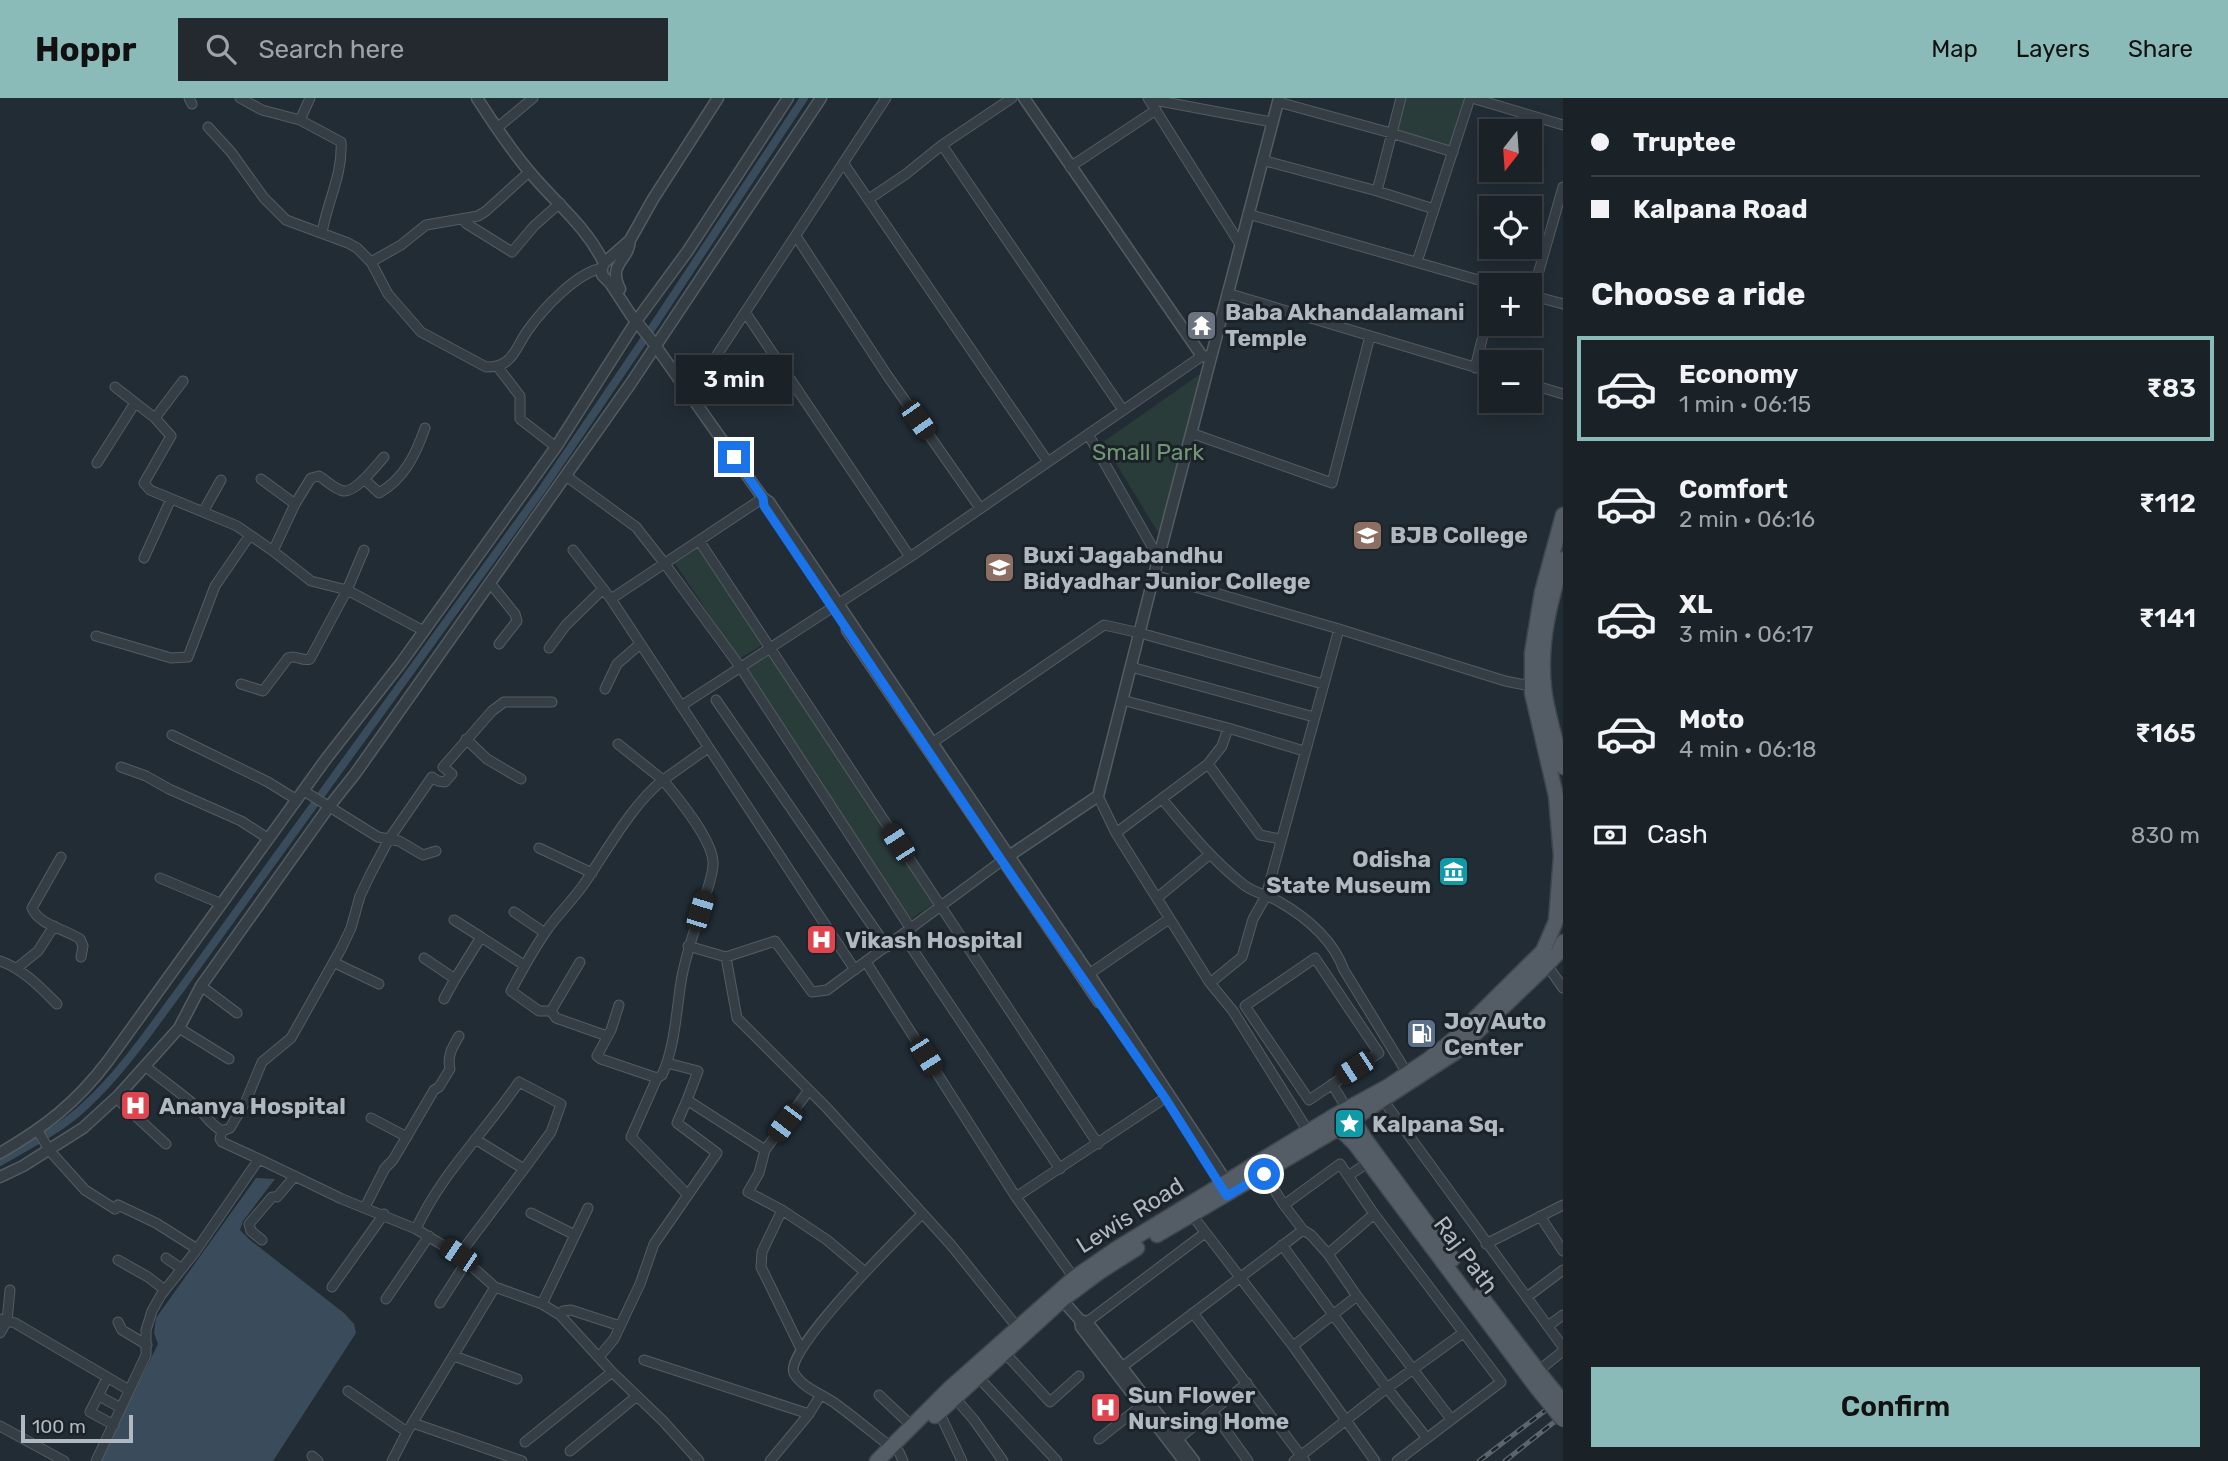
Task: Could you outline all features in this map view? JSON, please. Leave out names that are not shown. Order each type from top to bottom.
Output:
[{"type":"main road","name":"Lewis Road","points":[[1343,1118],[1383,1100],[1456,1052],[1558,953],[1556,922],[1561,874],[1560,830],[1532,653],[1536,620],[1563,515]]},
{"type":"main road","name":"Lewis Road","points":[[1562,761],[1538,687],[1545,628],[1563,559]]},
{"type":"main road","name":"Lewis Road","points":[[896,1455],[912,1426],[950,1388],[1074,1278],[1116,1249],[1226,1189],[1343,1118],[1455,1038],[1543,951],[1559,939]]},
{"type":"main road","points":[[1311,1137],[1360,1142],[1369,1108]]},
{"type":"main road","name":"Raj Path","points":[[1343,1118],[1471,1284],[1540,1380],[1563,1420]]},
{"type":"main road","name":"Lewis Road","points":[[877,1461],[896,1455],[1062,1300],[1112,1263],[1192,1215],[1226,1189],[1264,1174],[1311,1137]]},
{"type":"main road","name":"Raj Path","points":[[1360,1142],[1369,1162],[1540,1380],[1563,1402]]},
{"type":"street","points":[[240,98],[262,110],[300,120],[341,142],[341,167],[322,233]]},
{"type":"street","points":[[300,120],[310,98]]},
{"type":"street","points":[[477,98],[529,172],[586,233],[607,265]]},
{"type":"street","points":[[497,128],[533,98]]},
{"type":"street","points":[[208,127],[231,152],[264,198],[286,220],[357,248],[371,262],[388,294],[421,332],[486,367],[498,366],[508,361],[529,329],[549,306],[584,274],[607,265],[629,248],[630,240],[659,189],[718,98]]},
{"type":"street","points":[[0,1153],[39,1132],[89,1087],[269,839],[304,796],[326,759],[377,695],[556,447],[788,98]]},
{"type":"street","points":[[0,1177],[23,1166],[48,1147],[83,1128],[116,1098],[179,1028],[201,986],[325,805],[355,775],[566,475],[653,343],[762,189],[821,98]]},
{"type":"street","points":[[690,396],[886,98]]},
{"type":"street","points":[[869,199],[1012,98]]},
{"type":"street","points":[[1024,98],[1070,167],[1207,356]]},
{"type":"street","points":[[1377,191],[1401,98]]},
{"type":"street","points":[[1417,262],[1471,98],[1563,125]]},
{"type":"street","points":[[1148,99],[1240,244]]},
{"type":"street","points":[[1148,99],[1272,122]]},
{"type":"street","points":[[1311,1137],[1233,1011],[1210,983],[1169,919],[1116,833],[1098,796],[1191,433],[1207,356],[1227,293],[1278,100],[1453,152]]},
{"type":"street","points":[[1070,167],[1156,110]]},
{"type":"street","points":[[942,145],[1123,410]]},
{"type":"street","points":[[1262,160],[1434,209]]},
{"type":"street","points":[[844,164],[1048,461]]},
{"type":"street","points":[[371,262],[401,245],[426,225],[478,216],[529,172]]},
{"type":"street","points":[[1538,273],[1563,187]]},
{"type":"street","points":[[462,219],[467,225],[512,252],[534,226],[560,203]]},
{"type":"street","points":[[1248,214],[1479,280]]},
{"type":"street","points":[[796,236],[887,375],[980,508]]},
{"type":"street","points":[[607,265],[602,275],[763,498],[769,502],[835,606],[1226,1189]]},
{"type":"street","points":[[1227,293],[1479,369]]},
{"type":"street","points":[[1542,298],[1563,304]]},
{"type":"street","points":[[745,312],[910,557]]},
{"type":"street","points":[[1191,433],[1332,483],[1370,336]]},
{"type":"street","points":[[1475,368],[1483,336]]},
{"type":"street","points":[[681,706],[771,650],[1123,410],[1207,356]]},
{"type":"street","points":[[498,366],[520,396],[520,419],[556,447]]},
{"type":"street","points":[[155,418],[183,381]]},
{"type":"street","points":[[115,387],[155,418],[171,436],[144,483],[150,490],[237,526],[311,582],[346,590],[424,631]]},
{"type":"street","points":[[1542,388],[1563,394]]},
{"type":"street","points":[[97,463],[135,403]]},
{"type":"street","points":[[364,479],[376,492],[381,492],[410,464],[423,434]]},
{"type":"street","points":[[1088,434],[1158,557]]},
{"type":"street","points":[[273,551],[295,504],[311,478],[324,478],[344,491],[364,479],[384,457]]},
{"type":"street","points":[[566,475],[636,527],[741,668],[1060,1169]]},
{"type":"street","points":[[261,479],[295,504]]},
{"type":"street","points":[[203,512],[221,480]]},
{"type":"street","points":[[611,599],[763,498]]},
{"type":"street","points":[[144,558],[171,499]]},
{"type":"street","points":[[96,636],[171,658],[188,657],[215,586],[250,535]]},
{"type":"street","points":[[700,542],[1098,1144]]},
{"type":"street","points":[[241,684],[263,691],[288,657],[310,659],[364,550]]},
{"type":"street","points":[[573,550],[611,599],[855,970]]},
{"type":"street","points":[[1154,575],[1505,681],[1538,687]]},
{"type":"street","points":[[490,583],[515,614],[517,621],[499,644]]},
{"type":"street","points":[[549,648],[566,625],[603,589]]},
{"type":"street","points":[[835,606],[932,743],[1005,858],[1089,974],[1226,1189]]},
{"type":"street","points":[[932,743],[1104,625],[1323,684]]},
{"type":"street","points":[[1210,983],[1242,957],[1253,919],[1266,895],[1339,629]]},
{"type":"street","points":[[605,689],[617,664],[640,644]]},
{"type":"street","points":[[1131,667],[1314,717]]},
{"type":"street","points":[[716,700],[887,947]]},
{"type":"street","points":[[1122,701],[1304,751]]},
{"type":"street","points":[[552,702],[504,702],[492,711],[443,767],[452,774],[445,782],[432,777],[389,839],[360,896],[351,928],[335,962],[291,1038],[262,1062],[246,1101],[230,1128],[222,1131],[219,1139],[342,1199],[416,1229],[463,1258],[495,1287],[542,1304],[561,1315],[699,1461]]},
{"type":"street","points":[[1116,833],[1208,764],[1222,746],[1228,728]]},
{"type":"street","points":[[172,736],[268,782],[325,805],[377,837],[399,841],[424,855],[436,851]]},
{"type":"street","points":[[466,739],[487,759],[521,779]]},
{"type":"street","points":[[618,744],[663,780],[683,803],[706,840],[713,862],[709,883],[688,946],[667,1063],[662,1075],[657,1078],[631,1137],[688,1195]]},
{"type":"street","points":[[551,1011],[539,1011],[511,991],[524,965],[653,788],[708,748]]},
{"type":"street","points":[[1208,764],[1260,835],[1280,839]]},
{"type":"street","points":[[121,767],[241,821],[269,839]]},
{"type":"street","points":[[688,946],[726,957],[775,941],[812,992],[827,990],[1005,858],[1098,796]]},
{"type":"street","points":[[1162,799],[1209,855],[1247,888],[1277,900],[1319,931],[1338,953],[1344,970],[1407,1073]]},
{"type":"street","points":[[539,848],[592,873]]},
{"type":"street","points":[[1157,898],[1209,855]]},
{"type":"street","points":[[61,857],[32,908],[36,915],[80,939],[81,957]]},
{"type":"street","points":[[160,878],[222,904]]},
{"type":"street","points":[[514,912],[545,933]]},
{"type":"street","points":[[1089,974],[1169,919]]},
{"type":"street","points":[[454,920],[524,965]]},
{"type":"street","points":[[17,968],[42,946],[54,926]]},
{"type":"street","points":[[444,999],[481,937]]},
{"type":"street","points":[[726,957],[737,1018],[809,1090],[971,1267],[1017,1327]]},
{"type":"street","points":[[424,958],[454,979]]},
{"type":"street","points":[[1315,958],[1379,1053],[1332,1084],[1309,1100],[1245,1006],[1315,958]]},
{"type":"street","points":[[0,961],[17,968],[36,982],[57,1004]]},
{"type":"street","points":[[335,962],[379,984]]},
{"type":"street","points":[[551,1011],[580,962]]},
{"type":"street","points":[[866,962],[1016,1198],[1074,1278]]},
{"type":"street","points":[[1547,965],[1563,988]]},
{"type":"street","points":[[201,986],[237,1013]]},
{"type":"street","points":[[619,1005],[597,1056],[657,1078]]},
{"type":"street","points":[[551,1011],[556,1018],[607,1036]]},
{"type":"street","points":[[179,1028],[229,1059]]},
{"type":"street","points":[[365,1207],[434,1090],[439,1087],[450,1069],[450,1051],[459,1036]]},
{"type":"street","points":[[599,1357],[614,1339],[640,1284],[654,1244],[717,1153],[677,1123],[698,1071],[667,1063]]},
{"type":"street","points":[[145,1066],[200,1110],[208,1122],[222,1131]]},
{"type":"street","points":[[416,1229],[428,1203],[519,1082],[561,1104],[551,1132],[463,1258],[440,1303]]},
{"type":"street","points":[[1332,1084],[1343,1118]]},
{"type":"street","points":[[809,1090],[765,1150],[759,1173],[748,1192],[782,1210],[827,1240],[865,1272]]},
{"type":"street","points":[[116,1098],[166,1144]]},
{"type":"street","points":[[1016,1198],[1165,1098]]},
{"type":"street","points":[[687,1100],[765,1150]]},
{"type":"street","points":[[1383,1100],[1563,1349],[1540,1380]]},
{"type":"street","points":[[371,1118],[407,1137]]},
{"type":"street","points":[[39,1132],[48,1147],[85,1190],[115,1209],[118,1205],[156,1223],[197,1250]]},
{"type":"street","points":[[475,1139],[524,1169]]},
{"type":"street","points":[[96,1461],[146,1355],[146,1330],[152,1311],[259,1159]]},
{"type":"street","points":[[1348,1175],[1369,1162]]},
{"type":"street","points":[[1284,1205],[1340,1164],[1374,1214],[1501,1382],[1397,1461]]},
{"type":"street","points":[[1264,1174],[1303,1230],[1328,1254],[1451,1419]]},
{"type":"street","points":[[262,1240],[251,1231],[249,1224],[295,1176]]},
{"type":"street","points":[[1486,1244],[1563,1205]]},
{"type":"street","points":[[542,1304],[588,1208]]},
{"type":"street","points":[[782,1210],[762,1252],[761,1267],[801,1349]]},
{"type":"street","points":[[531,1213],[575,1235]]},
{"type":"street","points":[[332,1287],[384,1214]]},
{"type":"street","points":[[896,1455],[834,1402],[820,1396],[796,1377],[792,1365],[824,1318],[922,1214]]},
{"type":"street","points":[[1328,1254],[1374,1214]]},
{"type":"street","points":[[1192,1215],[1293,1346],[1376,1461]]},
{"type":"street","points":[[1539,1216],[1563,1251]]},
{"type":"street","points":[[1122,1367],[1303,1230]]},
{"type":"street","points":[[1184,1461],[1081,1327],[1084,1321],[1205,1233]]},
{"type":"street","points":[[386,1300],[429,1236]]},
{"type":"street","points":[[1282,1245],[1426,1437]]},
{"type":"street","points":[[166,1258],[182,1269]]},
{"type":"street","points":[[118,1260],[165,1290]]},
{"type":"street","points":[[1527,1297],[1563,1270]]},
{"type":"street","points":[[392,1461],[495,1287]]},
{"type":"street","points":[[0,1333],[10,1290]]},
{"type":"street","points":[[1293,1346],[1357,1296]]},
{"type":"street","points":[[1062,1300],[1084,1321],[1122,1367],[1194,1461]]},
{"type":"street","points":[[561,1315],[563,1311],[571,1310],[620,1326]]},
{"type":"street","points":[[1193,1313],[1247,1383],[1300,1459],[1387,1388],[1463,1333]]},
{"type":"street","points":[[1548,1326],[1563,1315]]},
{"type":"street","points":[[4,1320],[15,1323],[72,1354],[129,1390]]},
{"type":"street","points":[[117,1322],[122,1330],[147,1345]]},
{"type":"street","points":[[1005,1353],[1050,1402],[1079,1376]]},
{"type":"street","points":[[454,1356],[517,1379]]},
{"type":"street","points":[[644,1360],[809,1414]]},
{"type":"street","points":[[525,1442],[612,1372]]},
{"type":"street","points":[[978,1377],[1057,1461]]},
{"type":"street","points":[[107,1378],[90,1412],[114,1425]]},
{"type":"street","points":[[1178,1439],[1247,1383]]},
{"type":"street","points":[[348,1391],[407,1432]]},
{"type":"street","points":[[99,1395],[121,1408]]},
{"type":"street","points":[[879,1395],[912,1426]]},
{"type":"street","points":[[570,1451],[637,1396]]},
{"type":"street","points":[[770,1461],[809,1414],[820,1396]]},
{"type":"street","points":[[955,1398],[1003,1461]]},
{"type":"street","points":[[1099,1440],[1142,1405]]},
{"type":"street","points":[[1212,1411],[1248,1461]]},
{"type":"street","points":[[939,1412],[962,1461]]},
{"type":"street","points":[[413,1423],[522,1461]]},
{"type":"street","points":[[0,1426],[64,1461]]},
{"type":"green space","points":[[1401,98],[1470,98],[1453,152],[1391,133]]},
{"type":"green space","name":"Small Park","points":[[1206,370],[1161,537],[1103,442]]},
{"type":"green space","points":[[698,548],[762,645],[739,659],[675,563]]},
{"type":"green space","points":[[769,654],[934,903],[911,919],[745,669]]},
{"type":"water","points":[[256,1178],[275,1179],[243,1221],[240,1230],[344,1313],[354,1324],[356,1333],[273,1461],[100,1461],[158,1344],[154,1333],[156,1318]]},
{"type":"waterway","points":[[0,1162],[76,1114],[100,1092],[148,1033],[541,491],[804,98]]},
{"type":"railway","points":[[1479,1461],[1563,1397]]},
{"type":"railway","points":[[1505,1461],[1563,1415]]},
{"type":"place","name":"Baba Akhandalamani Temple","points":[[1202,325]]},
{"type":"place","name":"BJB College","points":[[1367,535]]},
{"type":"place","name":"Buxi Jagabandhu Bidyadhar Junior College","points":[[1000,568]]},
{"type":"place","name":"Odisha State Museum","points":[[1454,872]]},
{"type":"place","name":"Vikash Hospital","points":[[822,940]]},
{"type":"place","name":"Joy Auto Center","points":[[1421,1034]]},
{"type":"place","name":"Ananya Hospital","points":[[136,1106]]},
{"type":"place","name":"Kalpana Sq.","points":[[1349,1124]]},
{"type":"place","name":"Sun Flower Nursing Home","points":[[1105,1408]]},
{"type":"route","points":[[734,457],[763,498],[764,506],[987,838],[1165,1098],[1227,1196],[1264,1174]]}]
